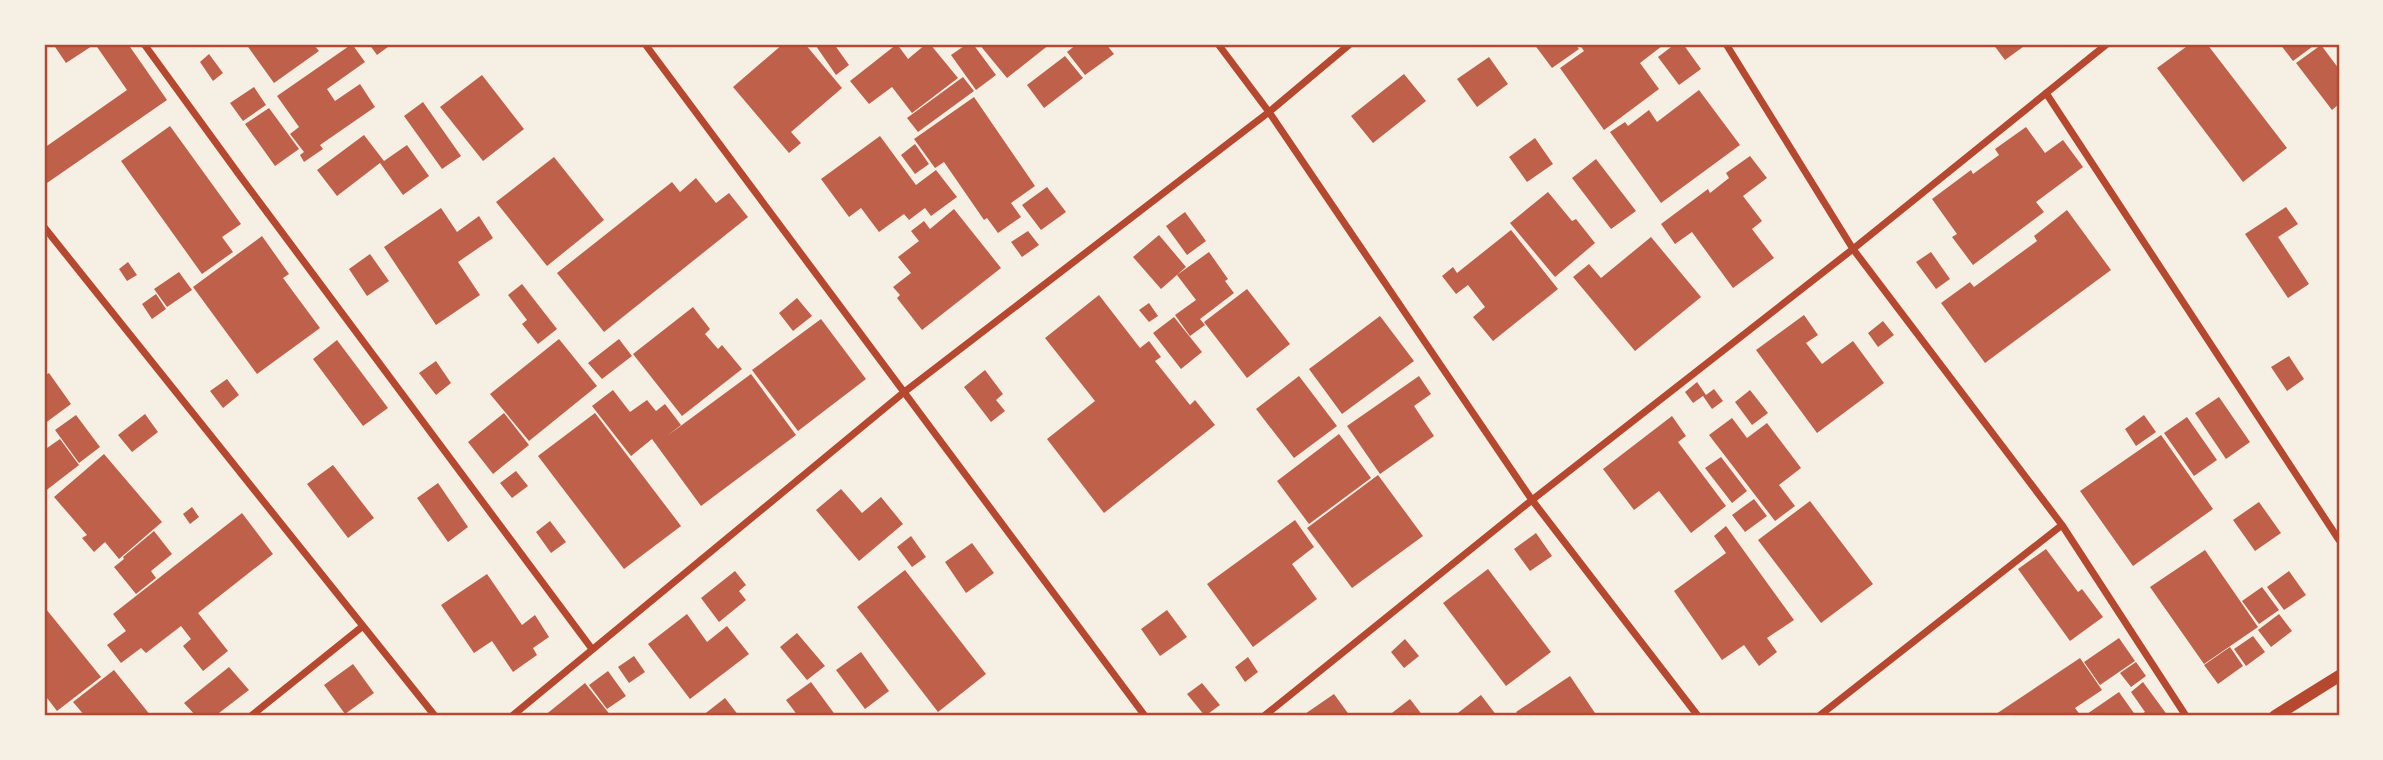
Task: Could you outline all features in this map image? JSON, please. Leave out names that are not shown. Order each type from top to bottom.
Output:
[{"type":"street","points":[[144,44],[592,649]]},
{"type":"street","points":[[645,44],[1145,716]]},
{"type":"street","points":[[1218,44],[1269,112],[1532,500],[1698,716]]},
{"type":"street","points":[[512,716],[903,393],[1269,112],[1350,44]]},
{"type":"street","points":[[1726,44],[1853,249],[2062,525],[2186,716]]},
{"type":"street","points":[[1264,716],[2107,44]]},
{"type":"street","points":[[2046,93],[2339,540]]},
{"type":"street","points":[[44,227],[435,716]]},
{"type":"street","points":[[1819,716],[2062,525]]},
{"type":"street","points":[[251,716],[363,626]]},
{"type":"street","points":[[2275,716],[2339,676]]},
{"type":"building","points":[[53,44],[95,44],[66,63]]},
{"type":"building","points":[[95,44],[128,44],[167,100],[47,183],[44,178],[44,148],[127,90]]},
{"type":"building","points":[[246,44],[313,44],[319,51],[274,83]]},
{"type":"building","points":[[352,44],[365,62],[327,89],[335,101],[360,84],[375,107],[320,145],[323,149],[304,162],[300,155],[304,152],[290,134],[299,127],[277,96]]},
{"type":"building","points":[[369,44],[392,44],[377,55]]},
{"type":"building","points":[[783,44],[805,44],[842,88],[791,132],[801,143],[789,153],[733,87]]},
{"type":"building","points":[[834,44],[849,65],[836,75],[816,46]]},
{"type":"building","points":[[897,44],[908,59],[926,44],[930,44],[958,78],[912,113],[892,87],[869,104],[850,81]]},
{"type":"building","points":[[967,44],[973,44],[996,75],[976,90],[951,55]]},
{"type":"building","points":[[979,44],[1050,44],[1007,78]]},
{"type":"building","points":[[1077,44],[1106,44],[1114,54],[1085,75],[1067,52]]},
{"type":"building","points":[[1534,44],[1575,44],[1579,49],[1552,68]]},
{"type":"building","points":[[1579,44],[1660,44],[1662,46],[1640,63],[1659,89],[1604,130],[1560,68],[1584,51]]},
{"type":"building","points":[[1675,44],[1683,44],[1701,69],[1679,85],[1658,57]]},
{"type":"building","points":[[1993,44],[2027,44],[2005,60]]},
{"type":"building","points":[[2190,44],[2207,44],[2287,148],[2243,182],[2157,68]]},
{"type":"building","points":[[2280,44],[2316,44],[2293,61]]},
{"type":"building","points":[[2321,45],[2339,69],[2339,104],[2332,110],[2296,63]]},
{"type":"building","points":[[209,54],[223,73],[213,81],[200,62]]},
{"type":"building","points":[[1065,56],[1083,78],[1044,108],[1027,85]]},
{"type":"building","points":[[1489,57],[1508,84],[1477,107],[1457,79]]},
{"type":"building","points":[[1404,74],[1426,101],[1373,143],[1351,116]]},
{"type":"building","points":[[482,75],[524,129],[483,161],[440,107]]},
{"type":"building","points":[[963,77],[974,91],[918,132],[907,118]]},
{"type":"building","points":[[254,87],[266,105],[243,121],[230,103]]},
{"type":"building","points":[[1699,90],[1740,145],[1661,203],[1610,132],[1625,122],[1628,126],[1649,110],[1657,122]]},
{"type":"building","points":[[974,97],[1035,186],[1011,203],[1021,217],[998,233],[987,218],[984,220],[944,162],[935,168],[914,139]]},
{"type":"building","points":[[423,102],[461,156],[442,169],[404,116]]},
{"type":"building","points":[[269,108],[299,149],[275,166],[245,124]]},
{"type":"building","points":[[170,126],[241,224],[222,237],[233,252],[202,274],[121,161]]},
{"type":"building","points":[[2026,127],[2045,153],[2063,140],[2083,167],[2036,202],[2044,212],[1973,265],[1952,237],[1957,234],[1932,199],[1971,170],[1973,174],[1999,155],[1995,149]]},
{"type":"building","points":[[364,135],[384,161],[407,145],[429,176],[403,195],[380,163],[337,196],[317,170]]},
{"type":"building","points":[[880,136],[916,185],[936,170],[957,197],[931,216],[925,208],[909,220],[904,214],[879,232],[861,208],[849,217],[821,179]]},
{"type":"building","points":[[1535,138],[1553,164],[1527,182],[1509,157]]},
{"type":"building","points":[[915,144],[929,164],[915,174],[901,155]]},
{"type":"building","points":[[1750,156],[1767,178],[1743,196],[1762,221],[1752,229],[1774,258],[1733,288],[1692,232],[1675,244],[1661,224],[1708,189],[1710,193],[1729,178],[1726,173]]},
{"type":"building","points":[[554,157],[604,220],[547,266],[496,202]]},
{"type":"building","points":[[1596,159],[1636,211],[1611,229],[1572,178]]},
{"type":"building","points":[[696,178],[716,203],[729,193],[748,217],[604,332],[557,273],[672,182],[680,192]]},
{"type":"building","points":[[1047,187],[1066,212],[1041,230],[1022,205]]},
{"type":"building","points":[[1548,192],[1572,221],[1576,219],[1595,243],[1555,277],[1510,223]]},
{"type":"building","points":[[2286,207],[2298,224],[2278,237],[2309,284],[2288,298],[2245,234]]},
{"type":"building","points":[[441,208],[457,232],[479,216],[493,238],[458,262],[480,295],[436,325],[384,247]]},
{"type":"building","points":[[954,209],[1001,268],[922,330],[897,298],[900,295],[893,287],[911,273],[898,257],[919,241],[911,231],[924,221],[930,229]]},
{"type":"building","points":[[2067,210],[2111,270],[1985,363],[1941,303],[1970,282],[1974,287],[2037,241],[2034,236]]},
{"type":"building","points":[[1185,212],[1206,241],[1187,255],[1166,226]]},
{"type":"building","points":[[1511,230],[1558,289],[1493,341],[1473,317],[1485,307],[1468,285],[1456,294],[1442,276],[1453,267],[1457,273]]},
{"type":"building","points":[[1028,231],[1039,245],[1022,257],[1011,242]]},
{"type":"building","points":[[1159,235],[1186,267],[1161,289],[1133,257]]},
{"type":"building","points":[[262,236],[289,274],[283,278],[320,328],[257,374],[193,287]]},
{"type":"building","points":[[1651,237],[1701,297],[1635,351],[1573,277],[1589,264],[1601,278]]},
{"type":"building","points":[[1209,252],[1228,279],[1225,281],[1234,293],[1200,319],[1205,325],[1190,336],[1175,315],[1196,300],[1177,275]]},
{"type":"building","points":[[1931,252],[1950,279],[1936,289],[1916,262]]},
{"type":"building","points":[[370,254],[389,281],[367,296],[349,269]]},
{"type":"building","points":[[128,262],[137,275],[127,281],[119,269]]},
{"type":"building","points":[[179,272],[192,290],[167,307],[154,289]]},
{"type":"building","points":[[522,284],[557,329],[538,344],[522,324],[527,320],[508,295]]},
{"type":"building","points":[[1247,289],[1290,344],[1247,378],[1204,322]]},
{"type":"building","points":[[156,294],[166,309],[152,319],[142,304]]},
{"type":"building","points":[[1099,295],[1140,348],[1149,341],[1161,357],[1155,361],[1190,405],[1195,400],[1215,425],[1104,513],[1047,439],[1095,401],[1045,338]]},
{"type":"building","points":[[797,298],[812,316],[793,331],[779,313]]},
{"type":"building","points":[[1149,303],[1158,316],[1149,322],[1139,310]]},
{"type":"building","points":[[693,307],[710,329],[705,334],[718,349],[722,345],[742,369],[682,416],[633,354]]},
{"type":"building","points":[[1804,315],[1818,335],[1806,343],[1822,364],[1853,341],[1884,383],[1817,433],[1756,350]]},
{"type":"building","points":[[1380,316],[1414,361],[1342,414],[1309,369]]},
{"type":"building","points":[[1174,317],[1202,352],[1181,369],[1153,333]]},
{"type":"building","points":[[821,319],[866,379],[798,431],[752,370]]},
{"type":"building","points":[[1883,321],[1894,335],[1878,347],[1868,333]]},
{"type":"building","points":[[559,339],[597,386],[529,441],[490,394]]},
{"type":"building","points":[[619,339],[632,356],[602,379],[588,363]]},
{"type":"building","points":[[337,340],[388,408],[363,426],[313,359]]},
{"type":"building","points":[[2289,356],[2304,379],[2287,391],[2271,367]]},
{"type":"building","points":[[436,361],[451,383],[436,395],[419,373]]},
{"type":"building","points":[[985,370],[1003,394],[996,400],[1005,411],[991,422],[964,387]]},
{"type":"building","points":[[49,373],[71,404],[44,424],[44,376]]},
{"type":"building","points":[[751,374],[796,435],[701,506],[652,439],[631,456],[592,406],[613,390],[630,412],[647,400],[656,411],[665,404],[681,425],[667,436]]},
{"type":"building","points":[[1299,376],[1337,426],[1294,458],[1256,409]]},
{"type":"building","points":[[1419,376],[1431,394],[1414,406],[1434,436],[1380,474],[1347,426]]},
{"type":"building","points":[[227,379],[239,395],[223,408],[210,391]]},
{"type":"building","points":[[1697,382],[1706,395],[1714,389],[1723,401],[1712,409],[1703,396],[1693,403],[1685,392]]},
{"type":"building","points":[[1750,390],[1768,413],[1752,425],[1735,402]]},
{"type":"building","points":[[2219,397],[2250,442],[2226,459],[2195,413]]},
{"type":"building","points":[[504,413],[529,445],[493,474],[468,442]]},
{"type":"building","points":[[595,413],[681,526],[624,569],[538,456]]},
{"type":"building","points":[[145,414],[158,432],[132,452],[118,435]]},
{"type":"building","points":[[76,415],[100,447],[79,463],[55,430]]},
{"type":"building","points":[[2144,415],[2156,432],[2136,446],[2125,429]]},
{"type":"building","points":[[1672,416],[1686,436],[1678,442],[1726,506],[1691,533],[1659,491],[1634,510],[1603,469]]},
{"type":"building","points":[[2187,417],[2217,460],[2194,476],[2164,433]]},
{"type":"building","points":[[1732,418],[1747,438],[1767,423],[1801,468],[1779,485],[1795,506],[1775,521],[1709,435]]},
{"type":"building","points":[[1339,434],[1371,478],[1309,524],[1277,481]]},
{"type":"building","points":[[2161,435],[2213,509],[2133,566],[2080,491]]},
{"type":"building","points":[[60,439],[79,465],[44,492],[44,444],[47,448]]},
{"type":"building","points":[[104,454],[162,522],[119,559],[105,542],[94,552],[82,538],[87,535],[54,497]]},
{"type":"building","points":[[1721,457],[1747,491],[1732,503],[1705,468]]},
{"type":"building","points":[[333,465],[374,518],[348,538],[307,484]]},
{"type":"building","points":[[516,471],[528,486],[512,498],[500,483]]},
{"type":"building","points":[[1378,475],[1423,536],[1352,588],[1307,528]]},
{"type":"building","points":[[438,483],[468,527],[448,542],[417,498]]},
{"type":"building","points":[[841,489],[862,513],[881,497],[903,524],[859,561],[816,510]]},
{"type":"building","points":[[1754,499],[1767,516],[1745,532],[1732,515]]},
{"type":"building","points":[[1810,501],[1873,584],[1821,623],[1758,540]]},
{"type":"building","points":[[2259,502],[2281,533],[2255,551],[2233,520]]},
{"type":"building","points":[[192,507],[199,517],[190,524],[183,514]]},
{"type":"building","points":[[242,513],[273,554],[198,613],[228,651],[203,671],[183,646],[191,639],[181,626],[146,653],[141,648],[121,663],[107,645],[126,631],[113,614]]},
{"type":"building","points":[[1295,520],[1314,547],[1292,564],[1317,599],[1253,647],[1207,584]]},
{"type":"building","points":[[550,521],[566,542],[551,553],[536,532]]},
{"type":"building","points":[[1726,526],[1794,620],[1767,638],[1777,652],[1759,666],[1744,645],[1722,660],[1674,591],[1726,553],[1714,536]]},
{"type":"building","points":[[154,531],[172,554],[151,571],[156,578],[136,594],[114,567]]},
{"type":"building","points":[[1536,533],[1552,556],[1530,571],[1514,549]]},
{"type":"building","points":[[911,536],[926,557],[912,567],[897,547]]},
{"type":"building","points":[[972,543],[994,573],[966,593],[945,562]]},
{"type":"building","points":[[2046,549],[2078,592],[2082,589],[2103,617],[2070,641],[2018,569]]},
{"type":"building","points":[[2205,550],[2258,627],[2204,664],[2150,587]]},
{"type":"building","points":[[1488,569],[1551,652],[1506,686],[1443,603]]},
{"type":"building","points":[[905,570],[986,674],[938,712],[857,607]]},
{"type":"building","points":[[735,571],[746,585],[739,591],[746,600],[719,622],[701,598]]},
{"type":"building","points":[[2289,571],[2306,595],[2284,610],[2267,587]]},
{"type":"building","points":[[487,574],[522,625],[535,615],[549,637],[533,648],[537,655],[513,672],[492,641],[474,653],[441,605]]},
{"type":"building","points":[[2262,587],[2279,610],[2259,624],[2242,601]]},
{"type":"building","points":[[46,609],[101,677],[57,711],[44,694]]},
{"type":"building","points":[[1167,610],[1187,637],[1160,656],[1141,629]]},
{"type":"building","points":[[687,614],[707,642],[727,626],[749,654],[690,699],[648,644]]},
{"type":"building","points":[[2279,614],[2292,631],[2271,647],[2258,630]]},
{"type":"building","points":[[797,633],[825,666],[807,680],[780,647]]},
{"type":"building","points":[[2253,636],[2265,652],[2246,666],[2234,649]]},
{"type":"building","points":[[2119,638],[2135,661],[2100,685],[2084,662]]},
{"type":"building","points":[[1405,639],[1419,656],[1404,668],[1391,652]]},
{"type":"building","points":[[2230,647],[2243,666],[2218,684],[2204,665]]},
{"type":"building","points":[[861,652],[889,691],[865,709],[836,670]]},
{"type":"building","points":[[634,656],[645,672],[629,683],[618,667]]},
{"type":"building","points":[[1248,657],[1258,672],[1245,682],[1235,667]]},
{"type":"building","points":[[2080,658],[2102,690],[2075,708],[2081,716],[1993,716]]},
{"type":"building","points":[[2136,662],[2146,676],[2131,687],[2120,673]]},
{"type":"building","points":[[353,664],[374,693],[345,714],[324,685]]},
{"type":"building","points":[[229,667],[249,690],[215,716],[196,716],[184,703]]},
{"type":"building","points":[[114,670],[151,716],[85,716],[73,702]]},
{"type":"building","points":[[608,671],[626,696],[607,709],[589,685]]},
{"type":"building","points":[[1570,676],[1597,716],[1519,716],[1516,712]]},
{"type":"building","points":[[811,682],[836,716],[798,716],[786,700]]},
{"type":"building","points":[[2143,682],[2168,716],[2140,715],[2145,712],[2131,692]]},
{"type":"building","points":[[585,683],[611,716],[544,716]]},
{"type":"building","points":[[1202,683],[1220,705],[1205,716],[1187,694]]},
{"type":"building","points":[[2119,692],[2136,716],[2084,716]]},
{"type":"building","points":[[1334,694],[1350,716],[1302,716]]},
{"type":"building","points":[[1481,695],[1497,716],[1454,716]]},
{"type":"building","points":[[725,698],[739,716],[702,716]]},
{"type":"building","points":[[1410,699],[1423,716],[1388,716]]}]
